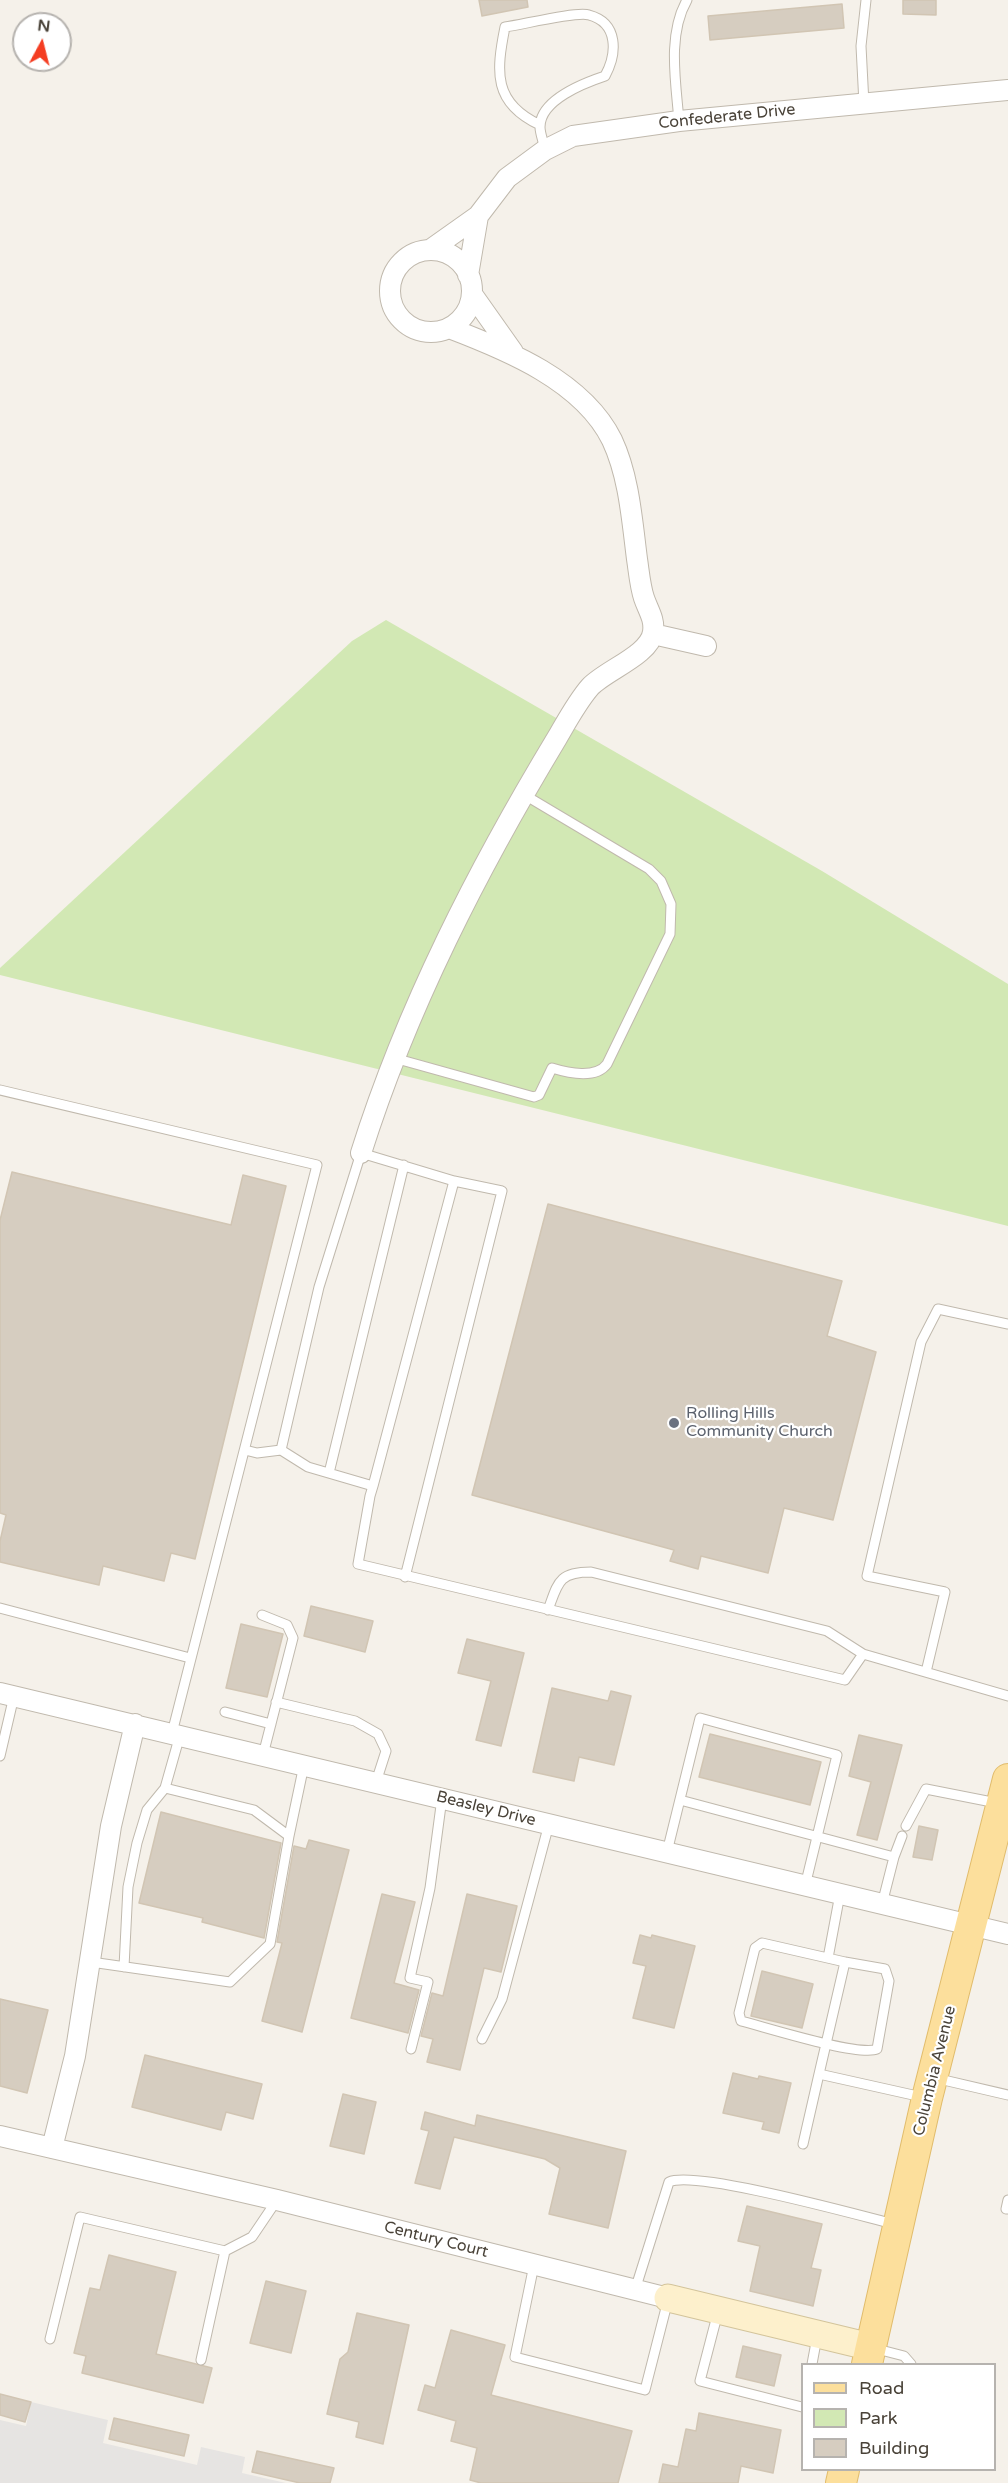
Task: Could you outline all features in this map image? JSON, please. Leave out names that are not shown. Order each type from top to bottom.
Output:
[{"type":"main road","name":"Columbia Avenue","points":[[869,2356],[930,2088],[973,1926],[1005,1791]]},
{"type":"main road","name":"Century Court","points":[[668,2298],[817,2334],[869,2356]]},
{"type":"street","name":"Confederate Drive","points":[[430,250],[478,216],[507,178],[545,150],[573,136],[679,121],[1008,90]]},
{"type":"street","name":"Confederate Drive","points":[[468,275],[478,216]]},
{"type":"street","points":[[472,294],[464,314],[449,328],[436,332],[422,331],[408,325],[392,306],[391,280],[397,268],[417,252],[430,250],[443,252],[455,258],[468,275],[472,294],[513,352]]},
{"type":"street","points":[[361,1153],[384,1081],[460,910],[523,794],[591,687],[646,648],[653,634],[653,619],[644,599],[627,492],[611,439],[591,411],[573,393],[513,352],[449,328]]},
{"type":"street","points":[[653,634],[706,646]]},
{"type":"street","name":"Beasley Drive","points":[[7,1694],[1008,1934]]},
{"type":"street","points":[[52,2148],[75,2056],[111,1827],[135,1724]]},
{"type":"street","name":"Century Court","points":[[0,2136],[277,2200],[668,2298]]},
{"type":"lane","points":[[679,121],[675,42],[678,23],[687,0]]},
{"type":"lane","points":[[864,104],[861,46],[866,0]]},
{"type":"lane","points":[[540,125],[525,118],[511,105],[500,84],[500,55],[505,27],[588,14],[607,25],[615,43],[612,62],[605,76],[586,82],[551,104],[540,125],[545,150]]},
{"type":"lane","points":[[394,1058],[534,1097],[539,1095],[552,1068],[567,1072],[596,1073],[603,1070],[670,934],[671,904],[661,881],[649,869],[523,794]]},
{"type":"lane","points":[[0,1090],[317,1165],[218,1563],[190,1658],[165,1788],[147,1810],[137,1843],[128,1887],[124,1967]]},
{"type":"lane","points":[[281,1450],[319,1287],[361,1153],[454,1181],[502,1191],[405,1577]]},
{"type":"lane","points":[[328,1473],[404,1165]]},
{"type":"lane","points":[[454,1181],[373,1486],[357,1564],[845,1680],[863,1654]]},
{"type":"lane","points":[[926,1672],[945,1592],[867,1576],[921,1342],[939,1309],[1008,1324]]},
{"type":"lane","points":[[245,1450],[257,1453],[281,1450],[308,1467],[373,1486]]},
{"type":"lane","points":[[548,1610],[560,1580],[573,1572],[591,1572],[827,1631],[863,1654],[1008,1696]]},
{"type":"lane","points":[[0,1608],[190,1658]]},
{"type":"lane","points":[[262,1615],[287,1624],[293,1638],[263,1755]]},
{"type":"lane","points":[[0,1756],[7,1694]]},
{"type":"lane","points":[[276,1702],[355,1721],[378,1734],[386,1751],[376,1782]]},
{"type":"lane","points":[[225,1712],[271,1725]]},
{"type":"lane","points":[[667,1852],[700,1718],[837,1755],[805,1886]]},
{"type":"lane","points":[[91,1962],[230,1982],[270,1944],[304,1764]]},
{"type":"lane","points":[[165,1788],[254,1810],[289,1836]]},
{"type":"lane","points":[[882,1904],[894,1857],[904,1831],[926,1789],[1005,1791]]},
{"type":"lane","points":[[411,2049],[428,1982],[410,1978],[430,1888],[442,1798]]},
{"type":"lane","points":[[680,1800],[894,1857]]},
{"type":"lane","points":[[482,2039],[502,1999],[549,1824]]},
{"type":"lane","points":[[828,1958],[840,1894]]},
{"type":"lane","points":[[762,1944],[845,1962],[885,1969],[889,1981],[876,2049],[869,2052],[826,2043],[741,2020],[739,2013],[754,1948],[762,1944]]},
{"type":"lane","points":[[803,2145],[845,1962]]},
{"type":"lane","points":[[819,2074],[1008,2095]]},
{"type":"lane","points":[[635,2290],[669,2182],[676,2179],[699,2180],[779,2196],[899,2225]]},
{"type":"lane","points":[[50,2339],[80,2217],[225,2251],[252,2237],[277,2200]]},
{"type":"lane","points":[[1008,2200],[1006,2209],[1008,2210]]},
{"type":"lane","points":[[201,2360],[225,2251]]},
{"type":"lane","points":[[534,2265],[515,2357],[645,2390],[668,2298]]},
{"type":"lane","points":[[718,2310],[700,2381],[801,2407]]},
{"type":"lane","points":[[812,2363],[817,2334]]},
{"type":"lane","points":[[869,2356],[904,2356],[910,2363]]},
{"type":"green space","points":[[386,620],[822,871],[1008,984],[1008,1226],[0,975],[0,968],[352,641]]},
{"type":"shaded area","points":[[31,2402],[108,2420],[103,2443],[197,2465],[201,2447],[245,2457],[242,2473],[286,2483],[0,2483],[0,2420],[26,2426]]},
{"type":"building","points":[[479,0],[527,0],[528,7],[482,16]]},
{"type":"building","points":[[903,0],[936,0],[936,15],[903,14]]},
{"type":"building","points":[[842,4],[844,28],[710,40],[708,16]]},
{"type":"building","points":[[12,1172],[231,1225],[243,1175],[286,1186],[195,1559],[171,1553],[164,1581],[103,1566],[99,1585],[0,1562],[0,1541],[6,1515],[0,1513],[0,1220]]},
{"type":"building","name":"Rolling Hills Community Church","points":[[548,1204],[842,1281],[827,1336],[876,1352],[833,1520],[784,1508],[768,1573],[701,1556],[698,1569],[670,1561],[674,1550],[472,1495]]},
{"type":"building","points":[[311,1606],[373,1621],[365,1652],[304,1636]]},
{"type":"building","points":[[241,1624],[283,1634],[267,1697],[226,1688]]},
{"type":"building","points":[[467,1639],[524,1653],[501,1746],[476,1740],[491,1681],[458,1673]]},
{"type":"building","points":[[552,1688],[608,1701],[611,1691],[631,1696],[614,1765],[579,1757],[574,1781],[533,1772]]},
{"type":"building","points":[[710,1734],[821,1762],[810,1805],[699,1777]]},
{"type":"building","points":[[859,1735],[902,1745],[877,1840],[857,1835],[871,1782],[849,1776]]},
{"type":"building","points":[[161,1812],[281,1843],[264,1938],[202,1922],[203,1918],[139,1903]]},
{"type":"building","points":[[919,1826],[938,1830],[932,1860],[913,1857]]},
{"type":"building","points":[[309,1840],[349,1850],[302,2032],[262,2021],[282,1943],[277,1942],[294,1846],[306,1849]]},
{"type":"building","points":[[382,1894],[415,1902],[394,1983],[419,1990],[408,2033],[351,2018]]},
{"type":"building","points":[[467,1894],[517,1906],[501,1972],[484,1968],[460,2070],[427,2062],[433,2039],[421,2036],[432,1993],[443,1996]]},
{"type":"building","points":[[640,1935],[651,1938],[652,1935],[695,1946],[674,2028],[633,2018],[646,1966],[633,1963]]},
{"type":"building","points":[[762,1971],[813,1984],[802,2028],[751,2016]]},
{"type":"building","points":[[0,1999],[48,2010],[27,2093],[0,2086]]},
{"type":"building","points":[[145,2055],[262,2084],[253,2119],[226,2112],[221,2130],[132,2107]]},
{"type":"building","points":[[733,2073],[791,2083],[779,2133],[762,2129],[764,2122],[723,2113]]},
{"type":"building","points":[[343,2094],[376,2102],[364,2154],[330,2146]]},
{"type":"building","points":[[425,2112],[475,2126],[477,2115],[626,2151],[608,2228],[549,2214],[560,2168],[545,2159],[454,2137],[440,2189],[415,2183],[429,2131],[421,2129]]},
{"type":"building","points":[[747,2206],[822,2224],[811,2268],[821,2270],[813,2306],[750,2291],[760,2246],[738,2241]]},
{"type":"building","points":[[109,2255],[176,2272],[156,2354],[212,2368],[203,2403],[82,2373],[86,2356],[74,2353],[90,2288],[100,2290]]},
{"type":"building","points":[[266,2281],[306,2291],[291,2353],[250,2343]]},
{"type":"building","points":[[357,2313],[409,2325],[383,2444],[356,2437],[359,2422],[327,2414],[340,2359],[348,2352]]},
{"type":"building","points":[[451,2330],[505,2345],[491,2395],[632,2431],[618,2483],[481,2483],[470,2480],[477,2448],[451,2441],[456,2421],[418,2410],[425,2385],[435,2388]]},
{"type":"building","points":[[743,2346],[781,2355],[774,2386],[736,2377]]},
{"type":"building","points":[[0,2394],[31,2402],[25,2422],[0,2415]]},
{"type":"building","points":[[699,2413],[781,2430],[773,2473],[741,2466],[738,2483],[659,2483],[663,2464],[678,2467],[686,2429],[696,2431]]},
{"type":"building","points":[[114,2418],[189,2435],[184,2456],[109,2439]]},
{"type":"building","points":[[257,2451],[334,2468],[330,2483],[300,2483],[252,2472]]},
{"type":"place","name":"Rolling Hills Community Church","points":[[674,1423]]}]
